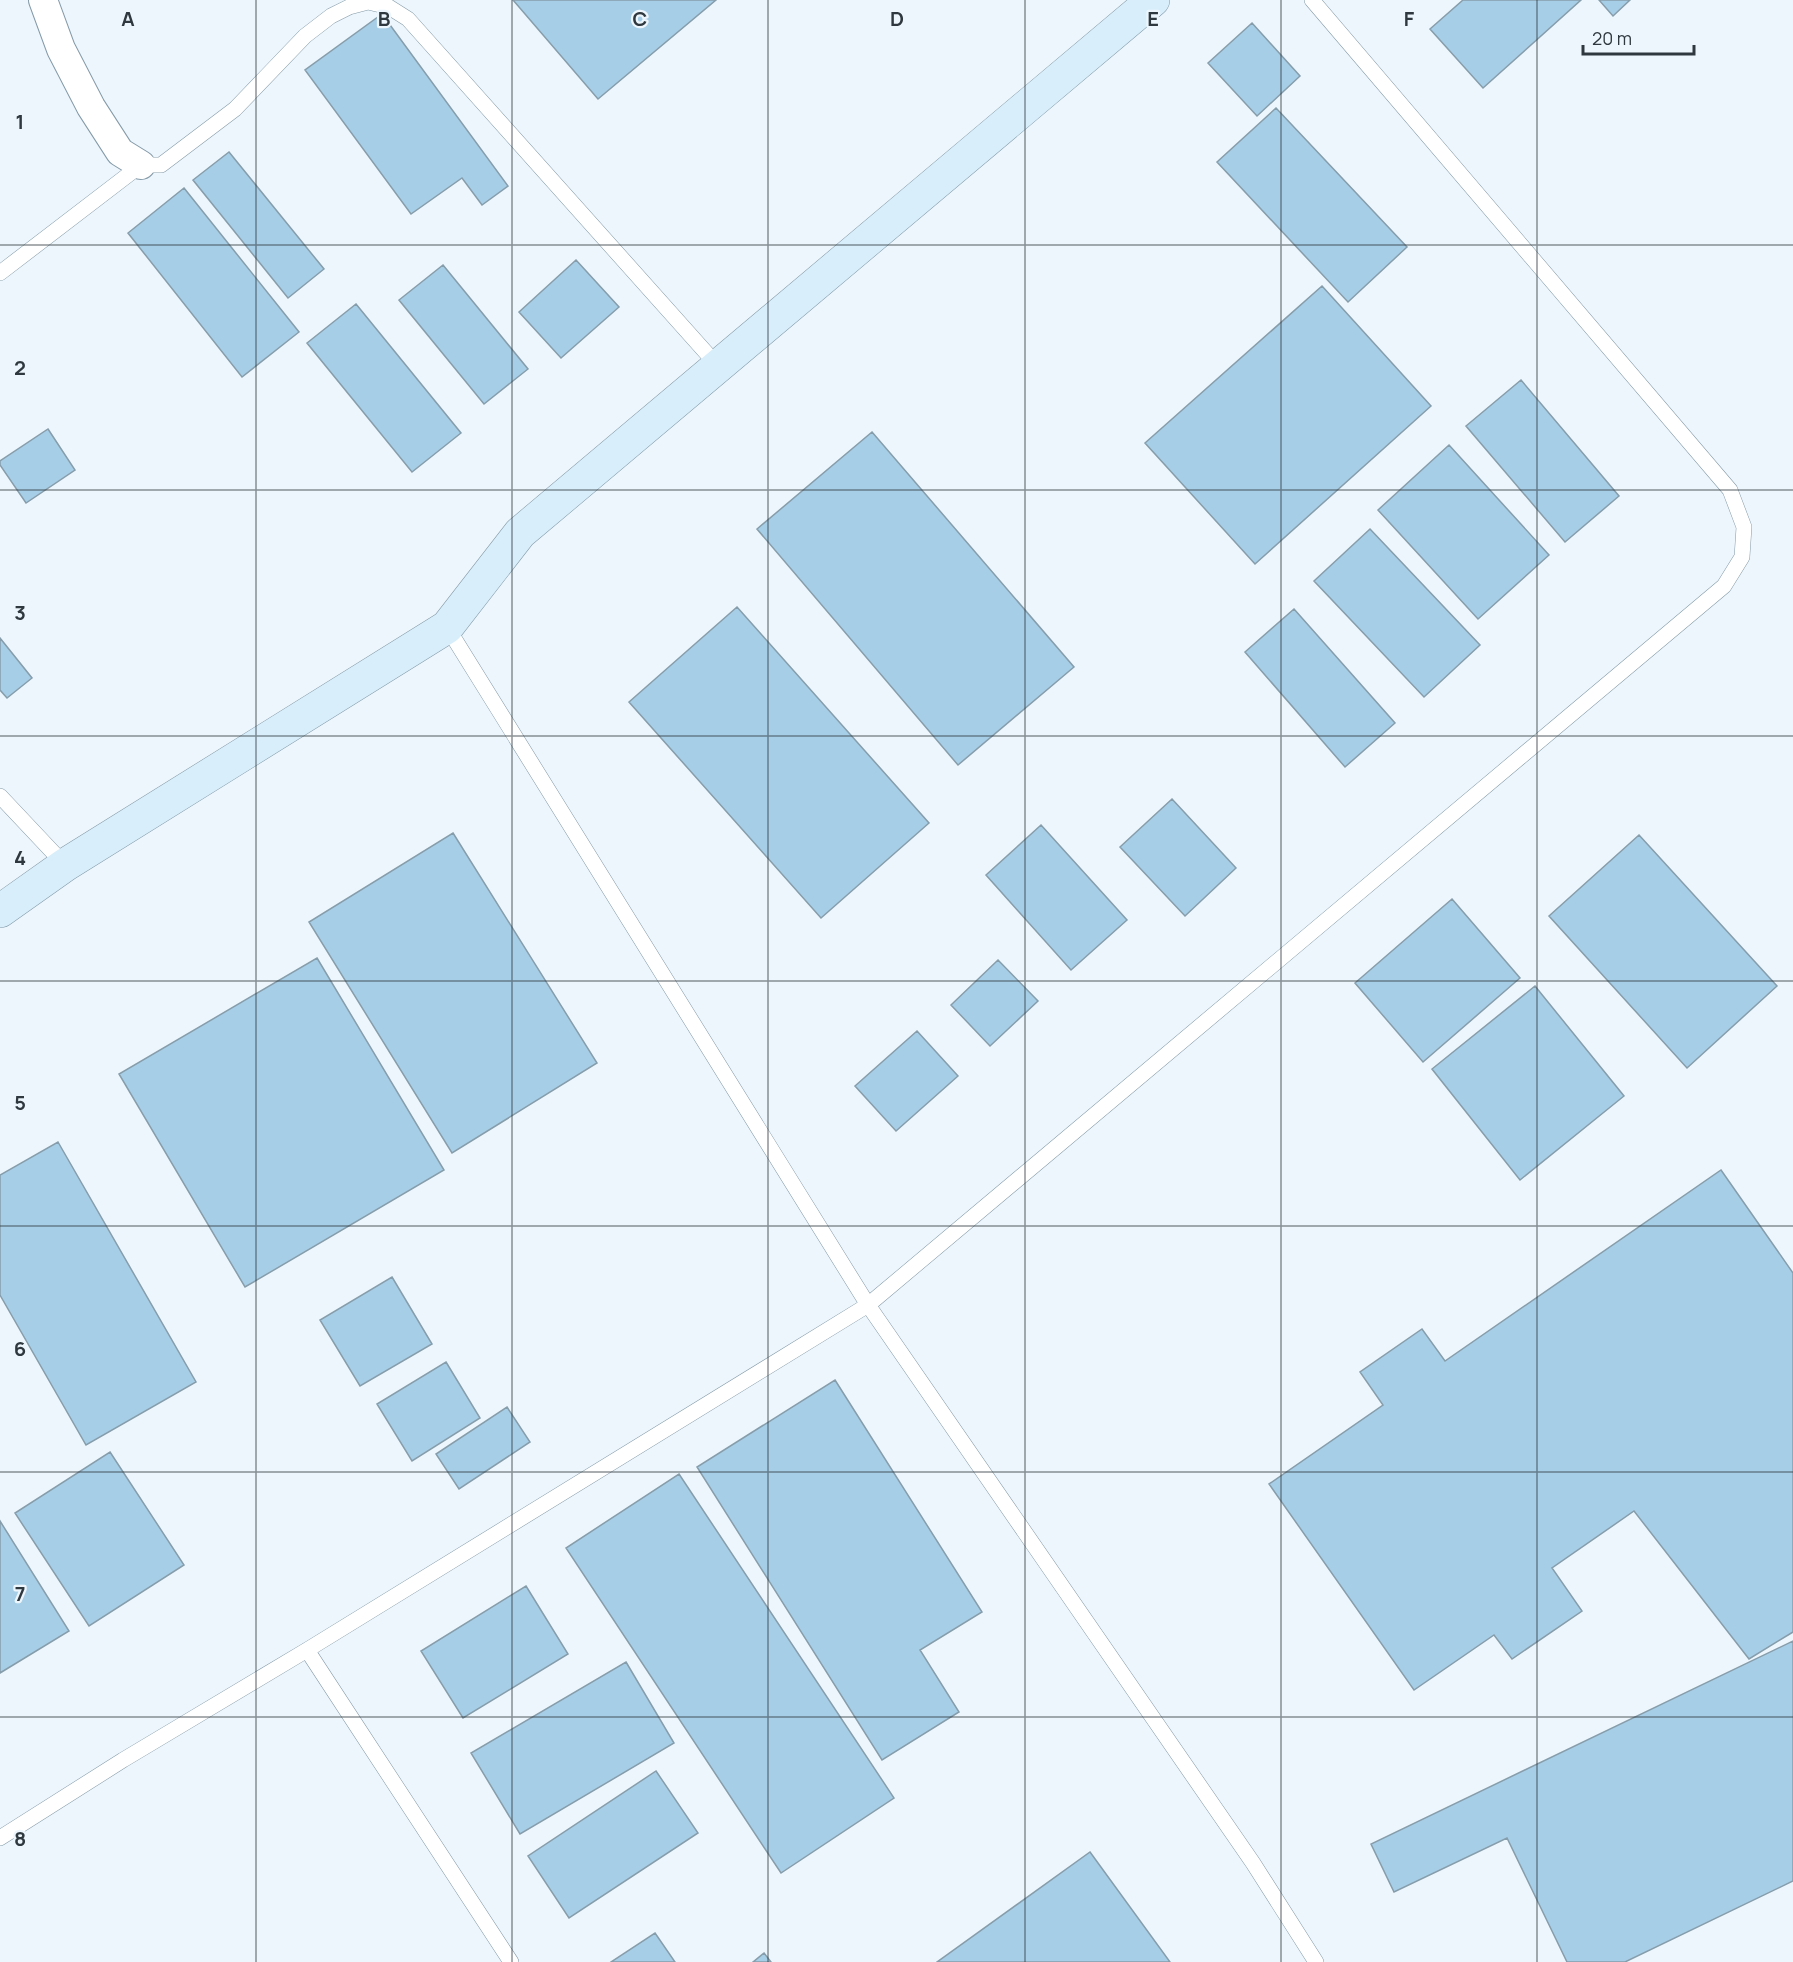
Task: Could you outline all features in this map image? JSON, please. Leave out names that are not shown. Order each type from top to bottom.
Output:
[{"type":"street","points":[[43,0],[61,49],[91,107],[120,152],[141,165]]},
{"type":"street","points":[[0,911],[64,865],[447,627],[520,533],[1153,0]]},
{"type":"lane","points":[[0,1838],[123,1760],[307,1650],[868,1305],[1724,586],[1742,557],[1744,526],[1730,490],[1312,0]]},
{"type":"lane","points":[[0,273],[141,165],[161,165],[235,109],[305,36],[331,16],[349,7],[368,2],[389,7],[408,19],[718,366]]},
{"type":"lane","points":[[447,627],[868,1305],[1246,1853],[1316,1962]]},
{"type":"lane","points":[[0,796],[64,865]]},
{"type":"lane","points":[[307,1650],[511,1962]]},
{"type":"building","points":[[513,0],[716,0],[598,99]]},
{"type":"building","points":[[1463,0],[1581,0],[1483,88],[1430,29]]},
{"type":"building","points":[[1599,0],[1630,0],[1613,16]]},
{"type":"building","points":[[382,14],[508,186],[482,205],[462,178],[411,214],[305,70]]},
{"type":"building","points":[[1252,23],[1300,76],[1257,116],[1208,63]]},
{"type":"building","points":[[1276,108],[1407,247],[1348,302],[1217,162]]},
{"type":"building","points":[[229,152],[324,269],[288,298],[193,180]]},
{"type":"building","points":[[184,188],[299,332],[242,377],[128,233]]},
{"type":"building","points":[[576,260],[619,307],[561,358],[519,312]]},
{"type":"building","points":[[443,265],[528,369],[484,404],[399,300]]},
{"type":"building","points":[[1322,286],[1431,406],[1255,564],[1145,443]]},
{"type":"building","points":[[356,304],[461,433],[412,472],[307,343]]},
{"type":"building","points":[[1521,380],[1619,496],[1565,542],[1466,426]]},
{"type":"building","points":[[48,429],[75,470],[26,503],[0,465],[0,461]]},
{"type":"building","points":[[872,432],[1074,667],[958,765],[757,529]]},
{"type":"building","points":[[1449,445],[1549,555],[1478,619],[1378,510]]},
{"type":"building","points":[[1370,529],[1480,645],[1424,697],[1314,581]]},
{"type":"building","points":[[737,607],[929,823],[821,918],[629,702]]},
{"type":"building","points":[[1294,609],[1395,723],[1345,767],[1245,652]]},
{"type":"building","points":[[0,638],[32,678],[7,698],[0,690]]},
{"type":"building","points":[[1172,799],[1236,868],[1185,916],[1120,847]]},
{"type":"building","points":[[1041,825],[1127,920],[1071,970],[986,875]]},
{"type":"building","points":[[453,833],[597,1063],[452,1153],[309,922]]},
{"type":"building","points":[[1639,835],[1777,986],[1687,1068],[1549,916]]},
{"type":"building","points":[[1452,899],[1520,978],[1423,1062],[1355,983]]},
{"type":"building","points":[[317,958],[444,1170],[245,1287],[119,1074]]},
{"type":"building","points":[[998,960],[1038,1001],[990,1046],[951,1005]]},
{"type":"building","points":[[1535,986],[1624,1096],[1520,1180],[1432,1069]]},
{"type":"building","points":[[917,1031],[958,1076],[896,1131],[855,1086]]},
{"type":"building","points":[[58,1142],[196,1382],[86,1445],[0,1295],[0,1175]]},
{"type":"building","points":[[1721,1170],[1793,1273],[1793,1632],[1749,1659],[1634,1511],[1552,1568],[1582,1611],[1512,1659],[1494,1635],[1414,1690],[1269,1484],[1383,1405],[1360,1372],[1422,1329],[1445,1361]]},
{"type":"building","points":[[392,1277],[432,1344],[360,1386],[320,1320]]},
{"type":"building","points":[[446,1362],[480,1418],[412,1461],[377,1404]]},
{"type":"building","points":[[835,1380],[982,1612],[920,1650],[959,1712],[882,1760],[697,1467]]},
{"type":"building","points":[[507,1407],[530,1442],[459,1489],[436,1454]]},
{"type":"building","points":[[110,1452],[184,1565],[89,1626],[15,1513]]},
{"type":"building","points":[[679,1474],[894,1798],[781,1873],[566,1548]]},
{"type":"building","points":[[0,1521],[69,1631],[0,1673]]},
{"type":"building","points":[[526,1586],[568,1654],[463,1718],[421,1651]]},
{"type":"building","points":[[1793,1641],[1793,1881],[1625,1962],[1567,1962],[1507,1838],[1394,1892],[1371,1844]]},
{"type":"building","points":[[626,1662],[674,1743],[520,1834],[471,1753]]},
{"type":"building","points":[[656,1771],[698,1833],[569,1918],[528,1856]]},
{"type":"building","points":[[1090,1852],[1170,1962],[937,1962]]},
{"type":"building","points":[[655,1933],[675,1962],[611,1962]]},
{"type":"building","points":[[764,1953],[771,1962],[753,1962]]}]
